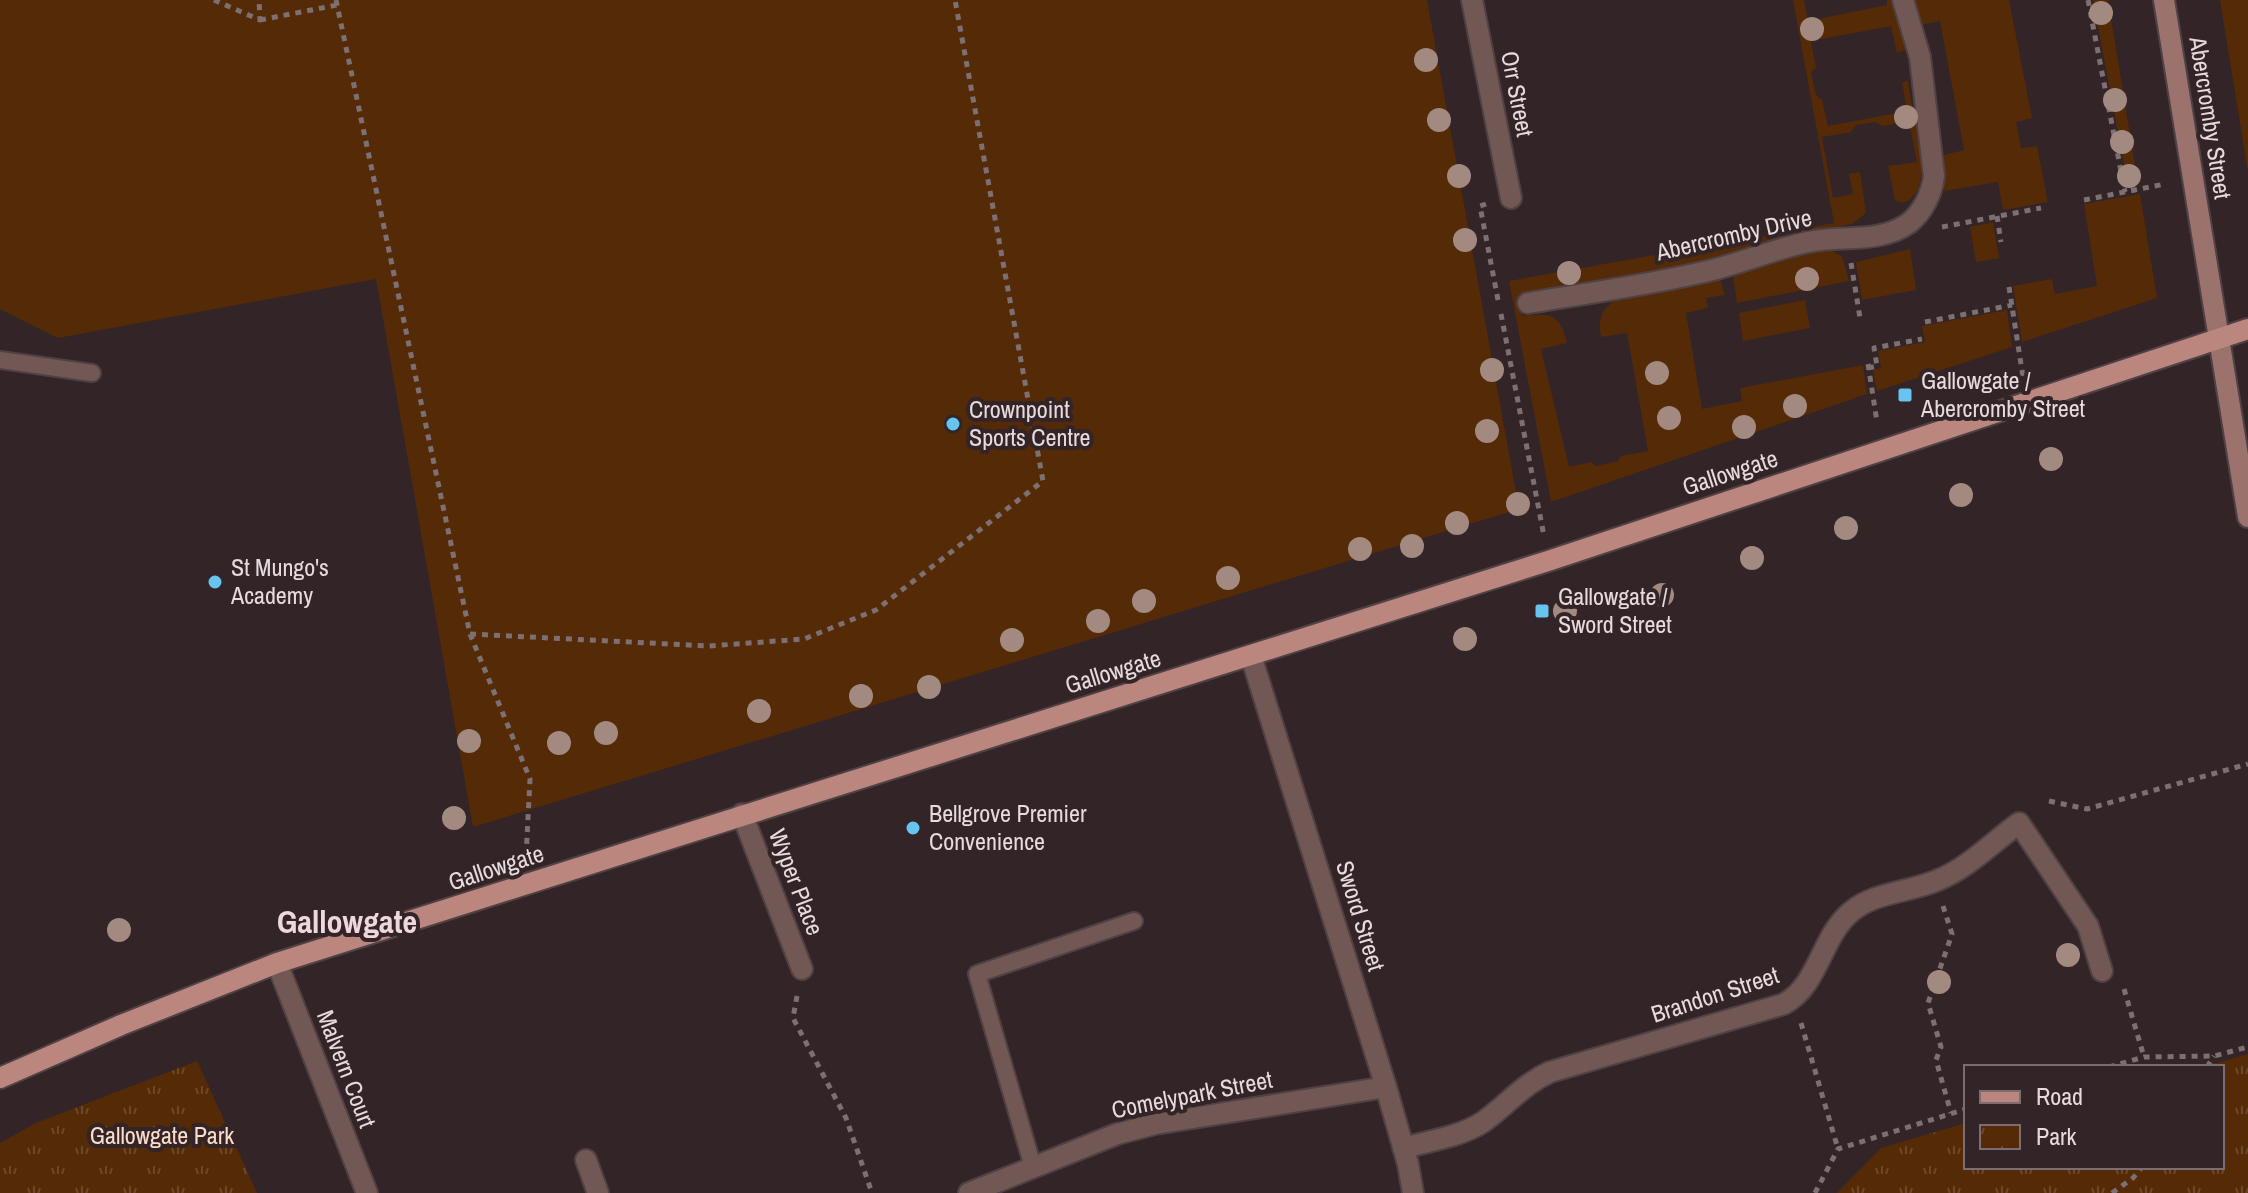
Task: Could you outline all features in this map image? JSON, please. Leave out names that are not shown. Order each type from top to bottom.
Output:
[{"type":"main road","name":"Gallowgate","points":[[0,1078],[121,1025],[277,963],[1548,561],[2248,329]]},
{"type":"street","name":"Orr Street","points":[[1472,0],[1511,198]]},
{"type":"street","points":[[1903,0],[1920,57],[1934,176],[1930,195],[1917,215]]},
{"type":"street","name":"Abercromby Street","points":[[2164,0],[2248,517]]},
{"type":"street","name":"Abercromby Drive","points":[[1528,303],[1700,272],[1811,241],[1868,236],[1899,228],[1917,215]]},
{"type":"street","name":"Sword Street","points":[[1251,656],[1386,1087],[1413,1193]]},
{"type":"street","name":"Wyper Place","points":[[742,814],[802,969]]},
{"type":"street","name":"Brandon Street","points":[[1403,1148],[1446,1137],[1482,1122],[1527,1084],[1550,1072],[1769,1009],[1793,999],[1807,982],[1838,925],[1850,912],[1872,901],[1935,882],[1967,863],[2019,823],[2088,926],[2102,971]]},
{"type":"street","name":"Malvern Court","points":[[277,963],[367,1193]]},
{"type":"street","name":"Comelypark Street","points":[[969,1193],[1117,1134],[1155,1124],[1386,1087]]},
{"type":"street","points":[[586,1160],[598,1193]]},
{"type":"lane","points":[[0,360],[92,373]]},
{"type":"lane","points":[[1033,1167],[977,974],[1134,921]]},
{"type":"path","points":[[214,0],[260,20],[337,3],[470,634],[530,779],[524,886]]},
{"type":"path","points":[[259,0],[260,20]]},
{"type":"path","points":[[470,634],[709,646],[804,639],[876,610],[1043,481],[955,0]]},
{"type":"path","points":[[2088,0],[2125,192]]},
{"type":"path","points":[[2084,200],[2193,178]]},
{"type":"path","points":[[1511,198],[1480,206],[1548,561]]},
{"type":"path","points":[[1917,215],[1939,227],[2041,208]]},
{"type":"path","points":[[1997,216],[2001,242]]},
{"type":"path","points":[[1847,238],[1860,318]]},
{"type":"path","points":[[2009,287],[2027,402]]},
{"type":"path","points":[[1925,322],[2012,305]]},
{"type":"path","points":[[1882,450],[1868,366],[1877,366],[1874,348],[1922,339]]},
{"type":"path","points":[[2049,801],[2087,809],[2248,764]]},
{"type":"path","points":[[1935,882],[1952,934],[1928,1003],[1941,1047],[1936,1060],[1951,1113]]},
{"type":"path","points":[[802,969],[793,1018],[846,1118],[872,1193]]},
{"type":"path","points":[[2102,971],[2122,985],[2144,1057]]},
{"type":"path","points":[[1793,999],[1838,1149],[1815,1193]]},
{"type":"path","points":[[2116,1065],[2144,1057],[2214,1056],[2248,1047]]},
{"type":"path","points":[[2208,1065],[2214,1056]]},
{"type":"path","points":[[1838,1149],[1964,1110]]},
{"type":"path","points":[[2112,1193],[2140,1169]]},
{"type":"green space","name":"Crownpoint Sports Centre","points":[[0,0],[1427,0],[1519,509],[473,827],[376,279],[58,338],[0,309]]},
{"type":"green space","points":[[1793,0],[1804,0],[1808,21],[1887,5],[1887,0],[1893,0],[1903,29],[1905,50],[1897,53],[1891,26],[1811,41],[1816,68],[1811,72],[1828,126],[1907,111],[1902,82],[1908,81],[1922,167],[1920,184],[1914,196],[1902,203],[1895,200],[1888,166],[1917,162],[1909,121],[1883,126],[1875,122],[1856,125],[1851,132],[1822,137],[1833,198],[1853,194],[1849,174],[1860,172],[1866,213],[1852,224],[1765,241],[1709,260],[1518,295],[1523,316],[1553,318],[1561,326],[1567,343],[1541,349],[1569,467],[1591,462],[1596,466],[1618,461],[1621,456],[1648,451],[1627,333],[1601,337],[1603,312],[1623,297],[1720,279],[1725,295],[1706,298],[1708,308],[1686,313],[1702,409],[1742,401],[1740,388],[1863,365],[1867,394],[1551,502],[1509,281],[1834,223]]},
{"type":"green space","points":[[1914,0],[2009,0],[2032,118],[2016,122],[2021,148],[2037,146],[2048,202],[2003,210],[1998,182],[1944,191],[1940,156],[1964,150],[1940,21],[1921,25]]},
{"type":"green space","points":[[2093,0],[2108,0],[2138,184],[2128,186]]},
{"type":"green space","points":[[2220,0],[2248,0],[2248,172]]},
{"type":"green space","points":[[2140,194],[2157,298],[2022,342],[2013,286],[2052,279],[2055,294],[2097,286],[2084,204]]},
{"type":"green space","points":[[1993,222],[1999,258],[1976,262],[1970,227]]},
{"type":"green space","points":[[1910,249],[1916,290],[1862,300],[1856,262]]},
{"type":"green space","points":[[1829,250],[1842,256],[1849,281],[1737,303],[1733,275],[1799,254]]},
{"type":"green space","points":[[1805,300],[1810,328],[1743,341],[1739,313]]},
{"type":"green space","points":[[2007,310],[2012,347],[1877,391],[1873,370],[1881,368],[1878,351],[1925,342],[1922,326]]},
{"type":"green space","points":[[2248,1054],[2248,1193],[1837,1193],[1881,1148],[1964,1124],[1964,1169],[2224,1169],[2224,1065],[2198,1065]]},
{"type":"green space","name":"Gallowgate Park","points":[[197,1061],[257,1193],[0,1193],[0,1143],[36,1123]]},
{"type":"place","name":"Gallowgate / Abercromby Street","points":[[1905,395]]},
{"type":"place","name":"Crownpoint Sports Centre","points":[[953,424]]},
{"type":"place","name":"St Mungo's Academy","points":[[215,582]]},
{"type":"place","name":"Gallowgate / Sword Street","points":[[1542,611]]},
{"type":"place","name":"Bellgrove Premier Convenience","points":[[913,828]]},
{"type":"district","name":"Gallowgate","points":[[347,922]]}]
